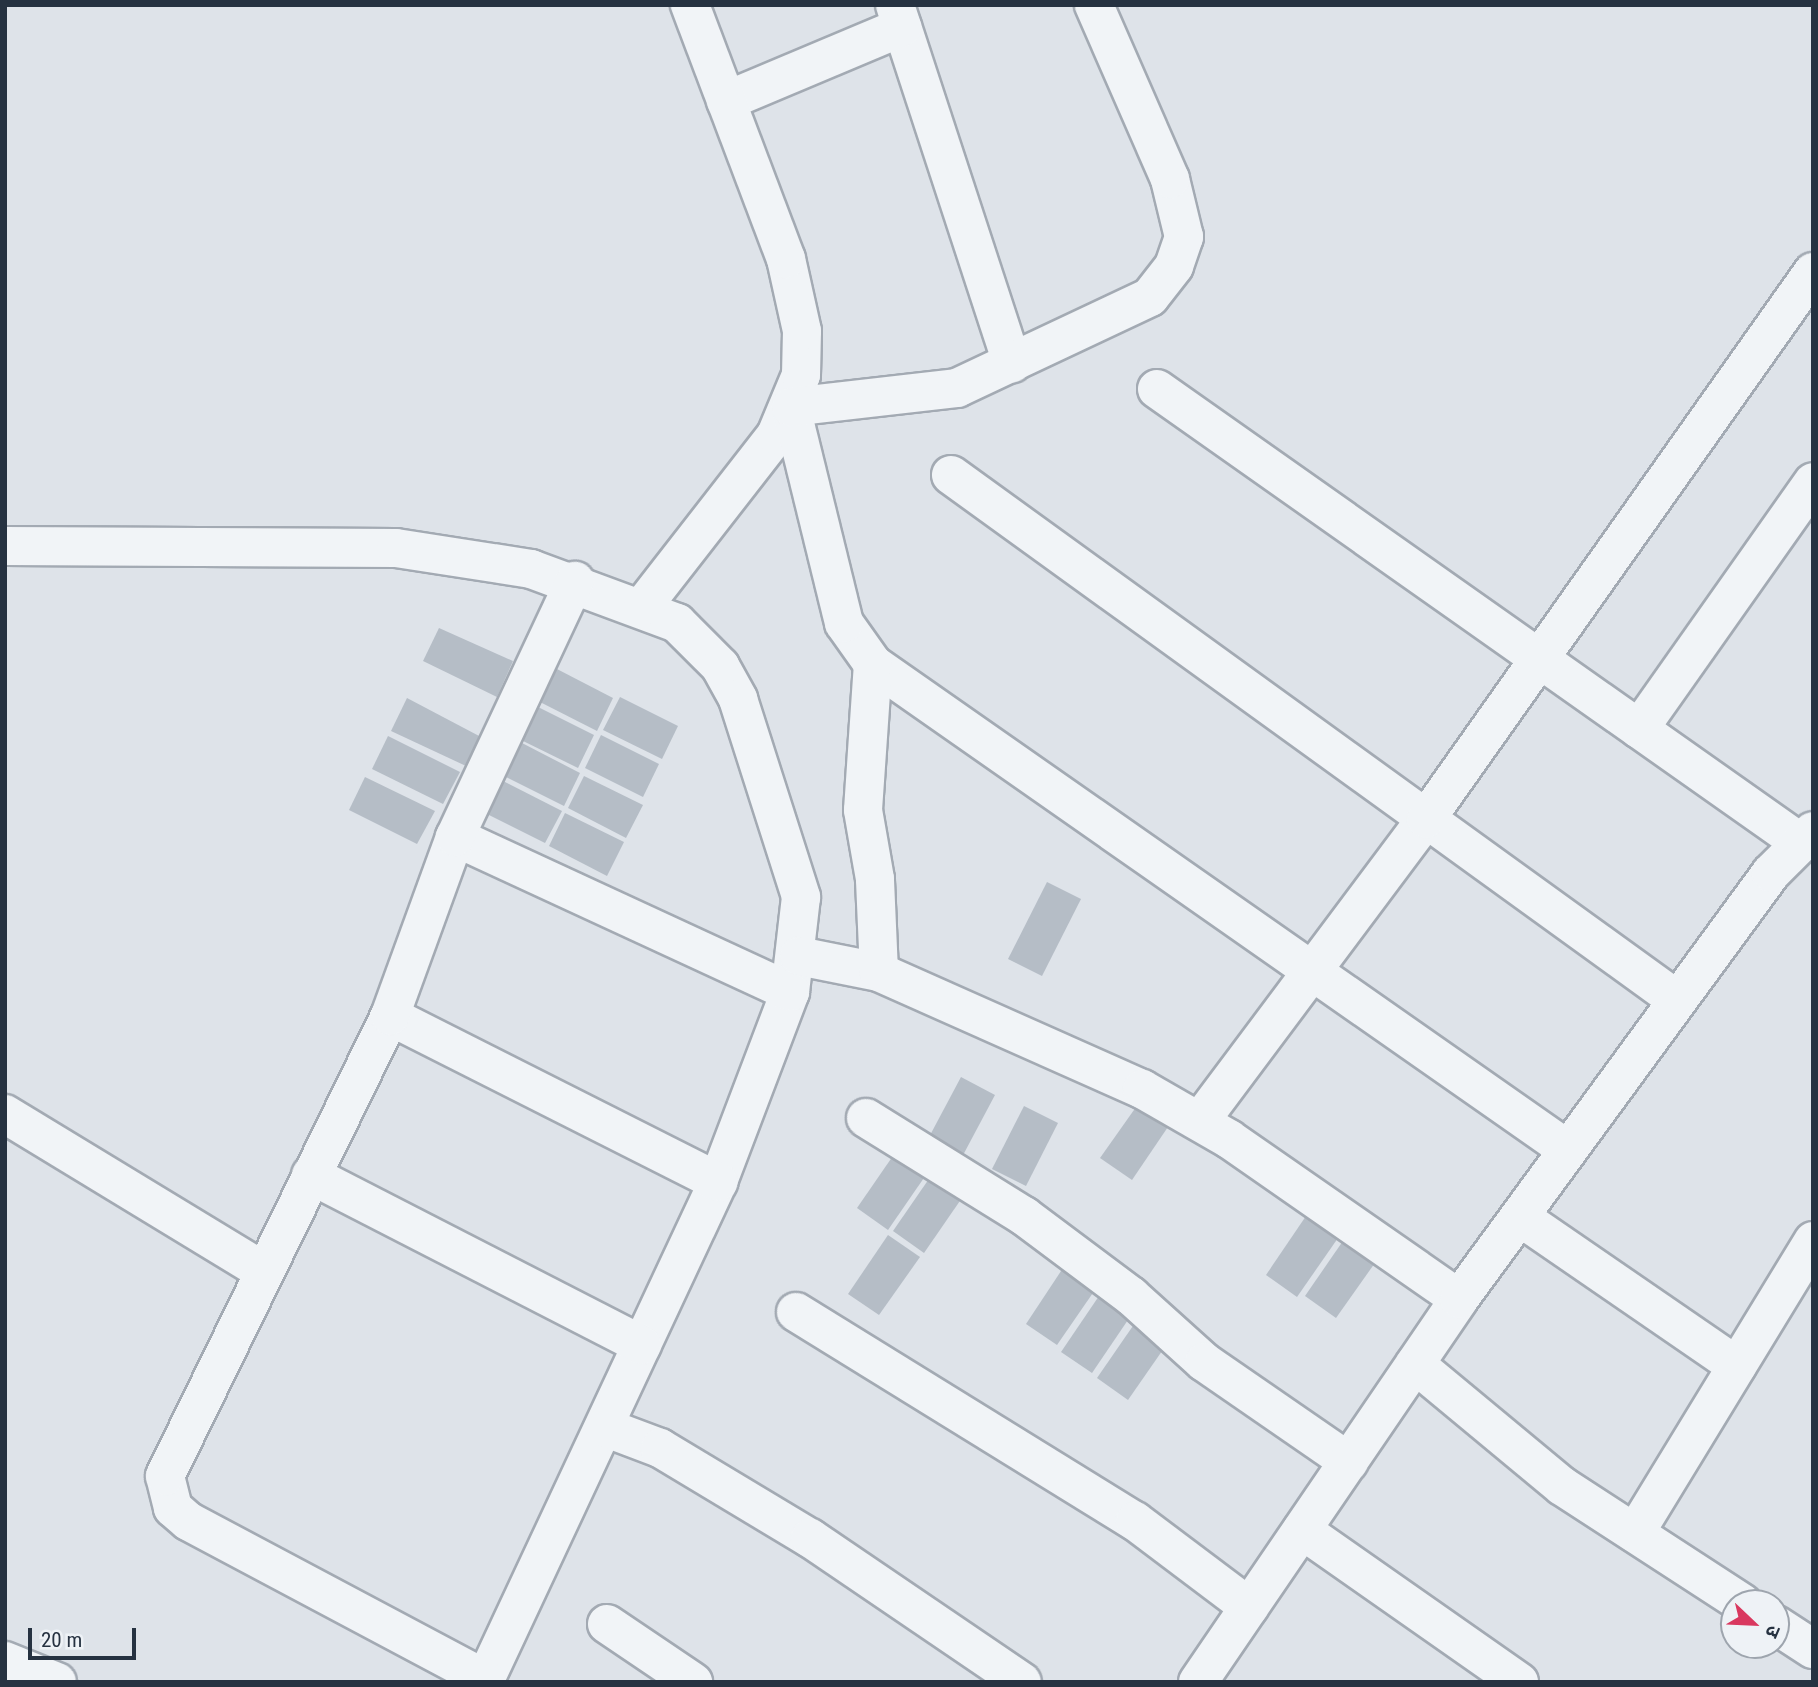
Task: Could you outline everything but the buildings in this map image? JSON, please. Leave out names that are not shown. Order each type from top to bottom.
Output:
[{"type":"street","points":[[643,606],[749,472],[791,407],[801,375],[802,331],[786,259],[690,5]]},
{"type":"street","points":[[791,407],[957,388],[1150,298],[1174,266],[1184,237],[1170,179],[1094,5]]},
{"type":"street","points":[[726,101],[899,16],[1012,363]]},
{"type":"street","points":[[1200,1121],[1426,819],[1813,272]]},
{"type":"street","points":[[1157,389],[1639,729],[1806,836],[1677,1000],[1459,1299],[1198,1682]]},
{"type":"street","points":[[791,407],[844,624],[1313,971],[1568,1150]]},
{"type":"street","points":[[951,475],[1677,1000]]},
{"type":"street","points":[[1639,729],[1813,482]]},
{"type":"street","points":[[5,546],[396,548],[575,581],[643,606],[700,643],[738,699],[802,897],[807,970],[718,1182],[642,1345],[614,1430],[484,1681],[173,1508],[165,1492],[167,1464],[390,1016],[454,837],[575,581]]},
{"type":"street","points":[[879,972],[875,879],[863,810],[882,650]]},
{"type":"street","points":[[454,837],[807,970],[879,972],[1200,1121],[1459,1299]]},
{"type":"street","points":[[390,1016],[718,1182]]},
{"type":"street","points":[[5,1114],[263,1271]]},
{"type":"street","points":[[866,1118],[1024,1216],[1131,1296],[1204,1362],[1349,1461]]},
{"type":"street","points":[[310,1175],[642,1345]]},
{"type":"street","points":[[1520,1217],[1737,1366]]},
{"type":"street","points":[[1635,1533],[1813,1241]]},
{"type":"street","points":[[796,1312],[1135,1521],[1249,1607]]},
{"type":"street","points":[[1415,1364],[1562,1486],[1721,1589]]},
{"type":"street","points":[[614,1430],[660,1448],[884,1585],[1022,1682]]},
{"type":"street","points":[[1302,1530],[1519,1682]]},
{"type":"street","points":[[607,1624],[693,1682]]},
{"type":"street","points":[[1790,1634],[1813,1649]]},
{"type":"street","points":[[5,1661],[57,1682]]}]
